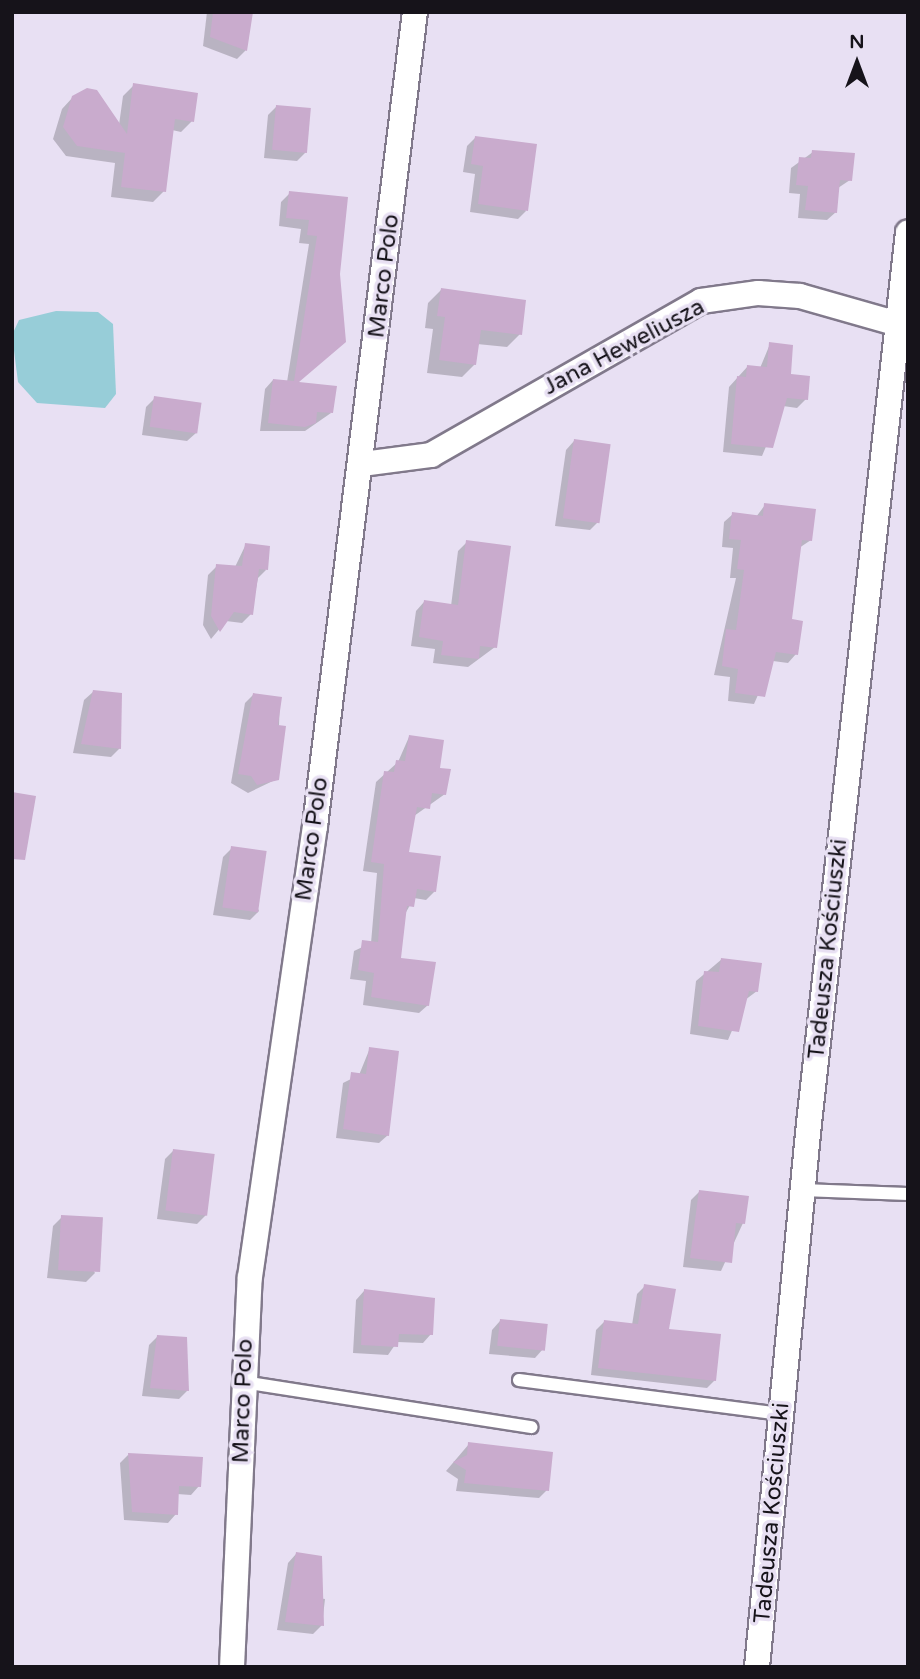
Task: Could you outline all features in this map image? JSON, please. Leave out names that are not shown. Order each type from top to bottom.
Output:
[{"type":"street","name":"Marco Polo","points":[[232,1667],[242,1382],[254,1251],[362,464],[415,12]]},
{"type":"street","name":"Tadeusza Kościuszki","points":[[757,1667],[802,1190],[908,232]]},
{"type":"street","name":"Jana Heweliusza","points":[[362,464],[430,454],[701,300],[800,296],[898,324]]},
{"type":"lane","points":[[802,1190],[908,1194]]},
{"type":"lane","points":[[519,1380],[781,1414]]},
{"type":"lane","points":[[242,1382],[532,1427]]},
{"type":"water","points":[[56,311],[98,312],[113,324],[116,394],[105,408],[37,403],[18,382],[12,335],[19,320]]},
{"type":"building","points":[[213,12],[253,12],[247,51],[210,37]]},
{"type":"building","points":[[133,83],[198,93],[194,122],[175,119],[166,192],[121,187],[125,153],[77,146],[63,127],[72,96],[87,88],[97,90],[127,134]]},
{"type":"building","points":[[276,105],[311,108],[307,153],[272,150]]},
{"type":"building","points":[[475,136],[537,144],[528,211],[478,204],[483,166],[471,164]]},
{"type":"building","points":[[812,150],[855,153],[852,181],[840,180],[837,213],[805,210],[808,186],[796,185],[799,157],[811,158]]},
{"type":"building","points":[[289,191],[348,197],[340,274],[346,342],[299,382],[337,386],[333,413],[317,412],[316,423],[305,427],[268,423],[273,379],[294,381],[317,236],[307,235],[309,220],[286,218]]},
{"type":"building","points":[[441,288],[526,300],[522,335],[481,330],[476,365],[439,360],[445,317],[437,316]]},
{"type":"building","points":[[769,342],[793,345],[791,374],[810,376],[808,400],[787,398],[773,448],[731,444],[737,376],[746,377],[747,365],[767,367]]},
{"type":"building","points":[[154,396],[202,403],[197,433],[150,427]]},
{"type":"building","points":[[574,439],[611,444],[600,523],[563,518]]},
{"type":"building","points":[[764,503],[816,509],[812,541],[802,540],[792,619],[803,621],[798,655],[776,652],[765,697],[735,693],[738,669],[722,666],[726,629],[736,630],[744,570],[737,569],[741,540],[729,539],[732,512],[763,516]]},
{"type":"building","points":[[466,540],[511,546],[497,648],[480,646],[479,659],[441,655],[443,641],[419,637],[424,600],[458,605]]},
{"type":"building","points":[[245,543],[270,546],[268,570],[259,569],[253,615],[234,612],[220,632],[211,616],[216,564],[242,566]]},
{"type":"building","points":[[93,690],[122,693],[121,749],[81,744]]},
{"type":"building","points":[[253,693],[282,697],[278,725],[286,726],[279,780],[257,785],[251,776],[238,774]]},
{"type":"building","points":[[409,735],[444,740],[440,768],[451,769],[446,795],[432,793],[430,809],[417,807],[409,852],[441,856],[436,892],[417,889],[414,907],[407,906],[401,958],[436,962],[429,1006],[371,997],[374,973],[358,970],[362,940],[378,942],[384,864],[371,862],[384,771],[394,772],[396,760],[405,761]]},
{"type":"building","points":[[12,792],[36,796],[25,860],[12,859]]},
{"type":"building","points":[[231,846],[267,851],[258,912],[222,907]]},
{"type":"building","points":[[721,958],[762,963],[758,992],[749,991],[739,1032],[698,1026],[704,971],[719,972]]},
{"type":"building","points":[[369,1047],[399,1051],[389,1136],[343,1129],[351,1072],[366,1074]]},
{"type":"building","points":[[173,1149],[215,1154],[207,1216],[165,1211]]},
{"type":"building","points":[[699,1190],[749,1196],[745,1224],[736,1223],[732,1263],[690,1258]]},
{"type":"building","points":[[61,1215],[103,1217],[100,1272],[58,1270]]},
{"type":"building","points":[[644,1284],[676,1289],[669,1329],[721,1334],[716,1381],[598,1368],[604,1320],[638,1324]]},
{"type":"building","points":[[364,1289],[435,1298],[433,1335],[399,1334],[398,1347],[361,1345]]},
{"type":"building","points":[[500,1319],[548,1324],[545,1351],[497,1346]]},
{"type":"building","points":[[157,1335],[187,1337],[189,1391],[150,1388]]},
{"type":"building","points":[[468,1442],[553,1452],[549,1491],[464,1483],[466,1470],[453,1462],[467,1455]]},
{"type":"building","points":[[128,1453],[203,1457],[201,1487],[179,1486],[178,1515],[132,1512]]},
{"type":"building","points":[[296,1552],[322,1556],[324,1626],[285,1622]]}]
